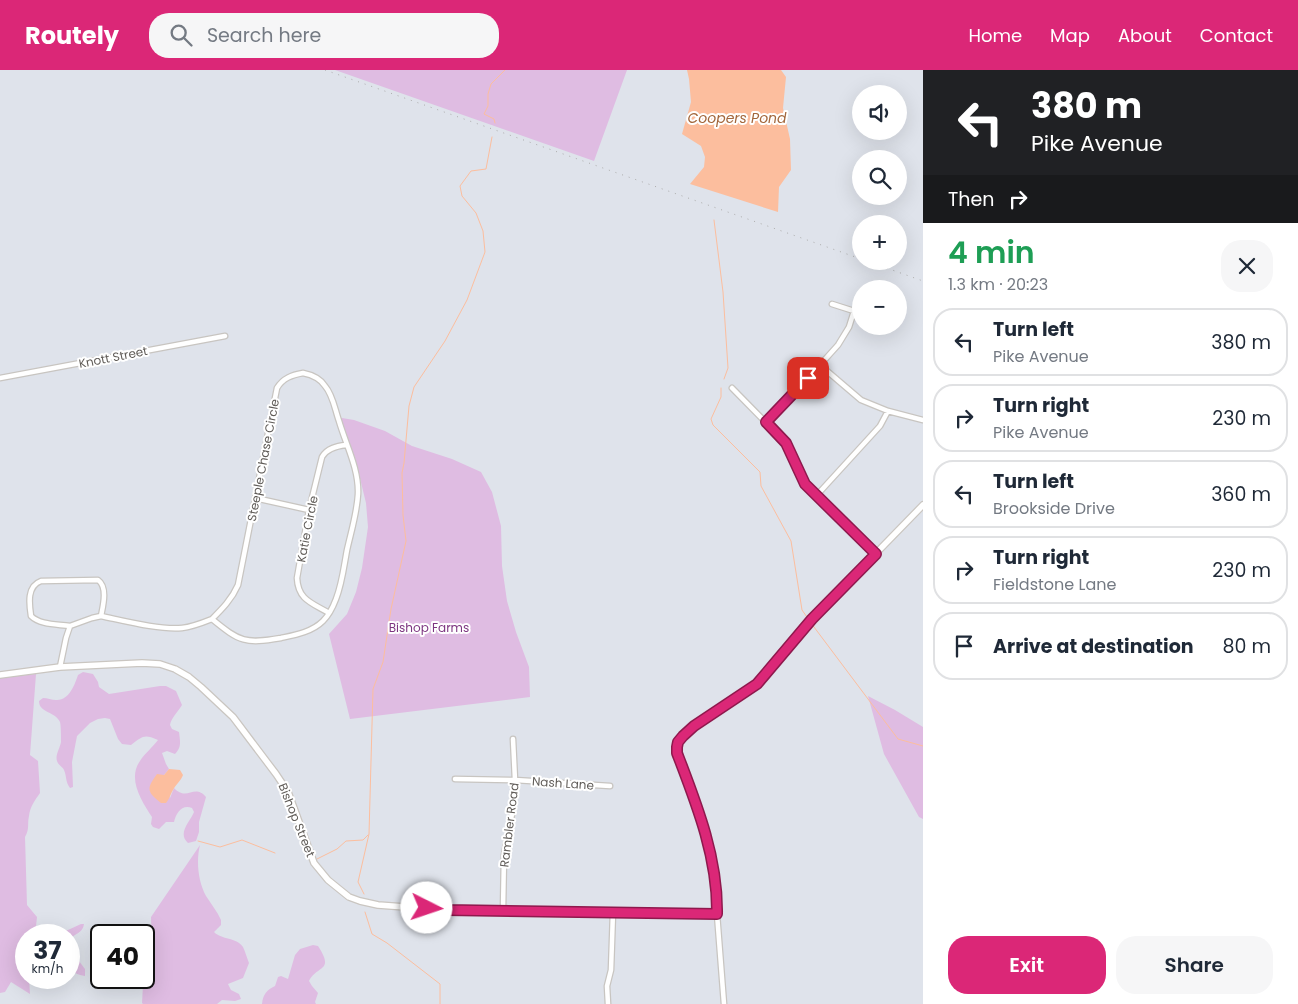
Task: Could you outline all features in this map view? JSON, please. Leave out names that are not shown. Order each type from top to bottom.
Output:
[{"type":"street","points":[[832,304],[852,310]]},
{"type":"street","points":[[766,422],[820,366],[844,337],[852,317]]},
{"type":"street","name":"Knott Street","points":[[0,378],[225,336]]},
{"type":"street","points":[[820,366],[861,400],[923,420]]},
{"type":"street","name":"Steeple Chase Circle","points":[[70,626],[101,616],[168,628],[183,628],[212,619],[224,607],[238,585],[277,388],[281,381],[287,377],[303,373],[315,376],[327,388],[332,399],[355,469],[358,495],[338,593],[330,613],[321,623],[309,630],[296,635],[260,641],[237,638],[212,619]]},
{"type":"street","points":[[732,388],[786,443],[805,484],[876,554]]},
{"type":"street","points":[[817,495],[880,426],[888,410]]},
{"type":"street","name":"Katie Circle","points":[[330,613],[300,594],[297,587],[297,578],[309,510],[322,457],[324,453],[336,447],[346,445]]},
{"type":"street","points":[[255,498],[309,510]]},
{"type":"street","points":[[724,1004],[712,860],[699,812],[677,753],[678,742],[694,726],[757,684],[810,622],[923,505]]},
{"type":"street","points":[[60,667],[70,626],[40,622],[31,616],[30,594],[32,587],[41,580],[98,580],[104,588],[101,616]]},
{"type":"street","name":"Bishop Street","points":[[0,674],[60,667],[142,662],[160,664],[189,677],[233,717],[276,774],[288,792],[314,863],[328,880],[349,897],[360,901],[378,905],[446,910],[717,914]]},
{"type":"street","name":"Rambler Road","points":[[503,910],[504,855],[512,814],[514,780],[513,740]]},
{"type":"street","name":"Nash Lane","points":[[455,779],[514,780],[610,786]]},
{"type":"street","points":[[608,1004],[607,986],[611,970],[613,912]]},
{"type":"green space","points":[[335,70],[627,70],[594,161]]},
{"type":"green space","name":"Bishop Farms","points":[[336,417],[354,420],[385,431],[412,446],[452,459],[481,472],[492,492],[501,526],[502,566],[507,601],[529,667],[530,697],[350,719],[329,634],[347,614],[356,592],[362,568],[368,527],[366,503],[355,458]]},
{"type":"green space","points":[[83,672],[93,674],[99,687],[109,694],[160,686],[166,686],[176,691],[182,705],[173,717],[170,725],[172,729],[179,732],[180,744],[175,754],[167,751],[162,753],[169,769],[164,775],[170,798],[174,788],[183,793],[202,793],[206,797],[196,841],[188,843],[184,835],[185,828],[194,812],[192,808],[182,808],[176,815],[174,822],[166,822],[159,829],[151,824],[152,817],[137,790],[135,783],[136,768],[158,740],[146,737],[131,745],[122,744],[110,719],[98,719],[90,723],[77,736],[72,762],[73,787],[70,788],[64,770],[58,764],[57,759],[61,742],[60,722],[58,718],[42,708],[39,701],[43,698],[61,700],[68,695],[78,675]]},
{"type":"green space","points":[[36,674],[30,755],[38,761],[40,793],[30,810],[25,837],[27,905],[37,917],[36,924],[15,924],[15,985],[11,982],[5,992],[0,993],[0,678]]},
{"type":"green space","points":[[868,696],[923,727],[923,819],[919,817],[884,754]]},
{"type":"green space","points":[[200,845],[198,864],[201,884],[221,920],[221,925],[214,932],[240,944],[249,963],[243,978],[228,984],[231,990],[239,994],[241,999],[235,1001],[222,1000],[217,1004],[143,1004],[143,989],[155,989],[155,924],[151,924],[151,917]]},
{"type":"green space","points":[[80,924],[84,924],[80,932]]},
{"type":"green space","points":[[313,945],[318,946],[325,960],[323,967],[309,981],[318,993],[316,1004],[262,1004],[264,995],[275,986],[278,977],[281,976],[288,979],[295,955],[300,949]]},
{"type":"green space","points":[[80,962],[85,969],[85,976],[80,975]]},
{"type":"green space","points":[[22,989],[30,989],[30,994]]},
{"type":"water","name":"Coopers Pond","points":[[687,70],[781,70],[786,77],[783,108],[790,139],[791,170],[779,187],[778,212],[690,184],[704,167],[705,157],[701,146],[682,134],[691,102]]},
{"type":"water","points":[[169,769],[180,770],[183,775],[166,803],[161,803],[153,796],[150,787],[157,774],[164,775]]},
{"type":"waterway","points":[[495,123],[494,119],[484,114],[488,106],[488,94],[491,84],[505,70]]},
{"type":"waterway","points":[[364,894],[358,882],[369,834],[373,689],[383,662],[391,609],[406,541],[402,473],[409,406],[414,387],[445,341],[467,300],[485,252],[483,231],[476,213],[462,196],[460,186],[471,171],[486,169],[492,137]]},
{"type":"waterway","points":[[714,220],[723,292],[728,368],[724,379]]},
{"type":"waterway","points":[[721,388],[721,397],[711,419],[713,425],[760,472],[761,486],[791,541],[802,610],[809,620]]},
{"type":"waterway","points":[[811,623],[898,739],[923,746]]},
{"type":"waterway","points":[[317,859],[337,849],[346,841],[363,840],[368,835]]},
{"type":"waterway","points":[[198,841],[220,847],[242,840],[275,853]]},
{"type":"waterway","points":[[365,912],[372,934],[387,943],[440,984],[440,1004]]},
{"type":"railway","points":[[325,70],[852,256]]},
{"type":"railway","points":[[892,270],[923,281]]},
{"type":"route","points":[[427,908],[446,910],[717,914],[712,860],[699,812],[677,753],[678,742],[694,726],[757,684],[812,619],[876,554],[805,484],[786,443],[766,422],[808,378]]}]
